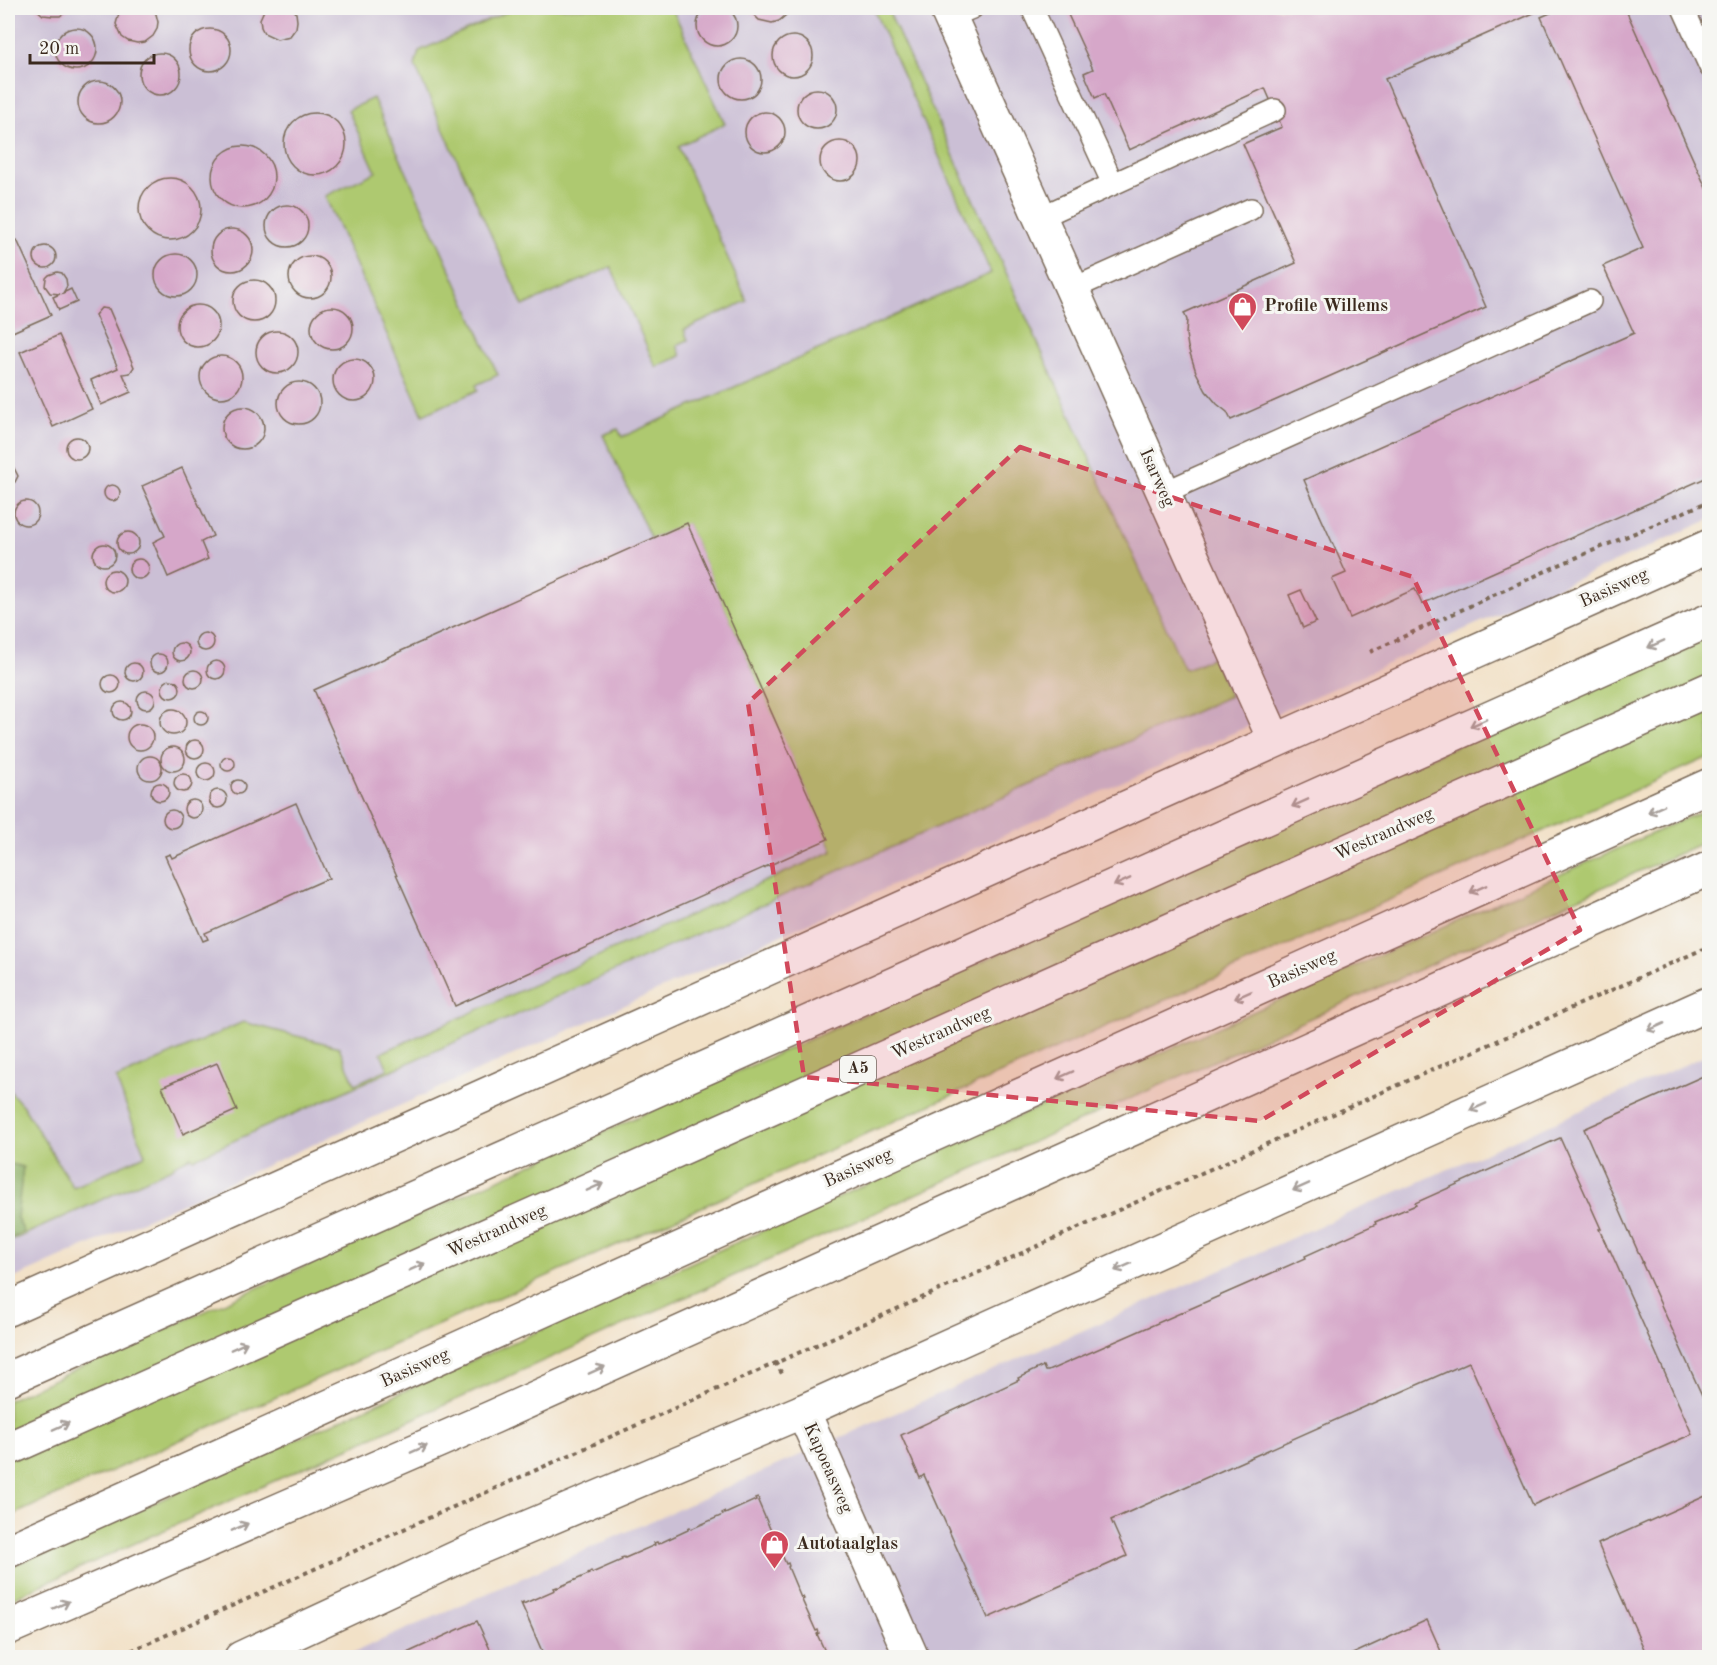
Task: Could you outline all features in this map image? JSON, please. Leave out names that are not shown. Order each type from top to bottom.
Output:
[{"type":"main road","name":"Isarweg","points":[[956,11],[1072,289],[1274,739]]},
{"type":"main road","name":"Basisweg","points":[[8,1309],[282,1188],[1274,739],[1710,546]]},
{"type":"main road","points":[[8,1379],[1710,620]]},
{"type":"main road","name":"Westrandweg","points":[[8,1449],[1710,689]]},
{"type":"main road","name":"Basisweg","points":[[8,1551],[1710,785]]},
{"type":"main road","points":[[8,1628],[504,1412],[1710,868]]},
{"type":"main road","points":[[241,1658],[469,1552],[803,1411],[1710,1003]]},
{"type":"main road","name":"Kapoeasweg","points":[[803,1411],[912,1658]]},
{"type":"lane","points":[[1032,8],[1113,184]]},
{"type":"lane","points":[[1683,8],[1710,67]]},
{"type":"lane","points":[[1041,217],[1275,110]]},
{"type":"lane","points":[[1072,289],[1251,209]]},
{"type":"lane","points":[[1163,493],[1590,301]]},
{"type":"path","points":[[115,1658],[1710,946]]},
{"type":"highlighted area","points":[[1020,447],[1413,577],[1580,930],[1260,1121],[804,1077],[748,703]]},
{"type":"shaded area","points":[[8,8],[1709,8],[1709,520],[8,1281]]},
{"type":"shaded area","points":[[1709,1054],[1709,1657],[343,1657]]},
{"type":"green space","points":[[516,8],[672,8],[725,124],[678,146],[747,301],[684,330],[688,340],[677,345],[681,356],[656,367],[611,267],[523,306],[415,66],[419,51]]},
{"type":"green space","points":[[873,8],[887,8],[1184,668],[1187,669],[1213,657],[1230,696],[193,1159],[191,1157],[174,1167],[8,1242],[8,1089],[23,1106],[73,1187],[145,1155],[116,1079],[243,1022],[339,1047],[355,1084],[388,1069],[381,1053],[833,851],[687,524],[651,539],[603,435],[618,429],[622,437],[991,273]]},
{"type":"green space","points":[[373,98],[498,375],[476,385],[478,390],[423,415],[325,196],[376,172],[348,110]]},
{"type":"green space","points":[[1709,631],[1709,757],[8,1517],[8,1400]]},
{"type":"green space","points":[[1709,808],[1709,840],[8,1600],[8,1568]]},
{"type":"green space","points":[[8,1163],[23,1167],[17,1218],[24,1232],[8,1240]]},
{"type":"building","points":[[717,6],[731,12],[737,26],[731,40],[717,46],[703,40],[697,26],[703,12]]},
{"type":"building","points":[[35,8],[70,8],[60,16],[53,16],[43,15]]},
{"type":"building","points":[[123,8],[152,8],[158,22],[153,36],[145,42],[137,43],[122,37],[116,24]]},
{"type":"building","points":[[265,8],[293,8],[297,21],[296,28],[290,36],[277,39],[264,33],[260,19]]},
{"type":"building","points":[[749,8],[789,8],[786,15],[772,23],[759,20]]},
{"type":"building","points":[[1065,8],[1545,8],[1385,79],[1486,307],[1231,420],[1227,412],[1206,391],[1196,372],[1188,347],[1187,320],[1184,313],[1296,263],[1243,144],[1282,127],[1265,88],[1129,150],[1104,94],[1095,98],[1084,73],[1093,69]]},
{"type":"building","points":[[1562,8],[1625,8],[1710,197],[1710,476],[1422,604],[1415,589],[1350,618],[1332,579],[1346,573],[1304,480],[1634,333],[1603,266],[1643,248],[1541,17]]},
{"type":"building","points":[[76,28],[91,34],[97,49],[91,64],[76,70],[61,64],[55,49],[61,34]]},
{"type":"building","points":[[210,29],[225,35],[231,50],[225,65],[210,71],[195,65],[189,50],[195,35]]},
{"type":"building","points":[[793,36],[801,37],[807,42],[812,48],[812,64],[807,70],[801,75],[793,76],[785,75],[779,70],[774,64],[773,56],[774,48],[779,42],[785,37]]},
{"type":"building","points":[[160,53],[175,59],[181,74],[175,89],[160,95],[145,89],[139,74],[145,59]]},
{"type":"building","points":[[741,59],[749,60],[755,65],[760,71],[760,87],[755,93],[749,98],[741,99],[733,98],[727,93],[722,87],[721,79],[722,71],[727,65],[733,60]]},
{"type":"building","points":[[99,81],[114,87],[120,102],[114,117],[99,123],[84,117],[78,102],[84,87]]},
{"type":"building","points":[[817,89],[825,90],[831,95],[836,101],[836,117],[831,123],[825,128],[817,129],[809,128],[803,123],[798,117],[797,109],[798,101],[803,95],[809,90]]},
{"type":"building","points":[[765,112],[773,113],[779,118],[784,124],[784,140],[779,146],[773,151],[765,152],[757,151],[751,146],[746,140],[745,132],[746,124],[751,118],[757,113]]},
{"type":"building","points":[[315,113],[337,122],[346,144],[337,166],[315,175],[293,166],[284,144],[293,122]]},
{"type":"building","points":[[840,141],[848,142],[854,147],[859,153],[859,169],[854,175],[848,180],[840,181],[832,180],[826,175],[821,169],[820,161],[821,153],[826,147],[832,142]]},
{"type":"building","points":[[243,146],[265,155],[274,177],[265,199],[243,208],[221,199],[212,177],[221,155]]},
{"type":"building","points":[[170,178],[192,187],[201,209],[192,231],[170,240],[148,231],[139,209],[148,187]]},
{"type":"building","points":[[287,205],[302,211],[308,226],[302,241],[287,247],[272,241],[266,226],[272,211]]},
{"type":"building","points":[[232,229],[247,235],[253,250],[247,265],[232,271],[217,265],[211,250],[217,235]]},
{"type":"building","points":[[17,240],[51,315],[8,334],[8,245]]},
{"type":"building","points":[[45,246],[53,249],[56,257],[53,265],[45,268],[37,265],[34,257],[37,249]]},
{"type":"building","points":[[176,254],[191,260],[197,275],[191,290],[176,296],[161,290],[155,275],[161,260]]},
{"type":"building","points":[[310,256],[318,257],[325,262],[330,269],[330,285],[325,292],[318,297],[310,298],[302,297],[295,292],[290,285],[289,277],[290,269],[295,262],[302,257]]},
{"type":"building","points":[[57,272],[62,273],[66,279],[67,286],[63,293],[71,289],[77,302],[59,310],[53,297],[60,294],[50,293],[45,286],[46,278]]},
{"type":"building","points":[[254,280],[269,286],[275,301],[269,316],[254,322],[239,316],[233,301],[239,286]]},
{"type":"building","points":[[198,305],[213,311],[219,326],[213,341],[198,347],[183,341],[177,326],[183,311]]},
{"type":"building","points":[[332,307],[347,313],[353,328],[347,343],[332,349],[317,343],[311,328],[317,313]]},
{"type":"building","points":[[101,308],[109,309],[134,367],[130,373],[123,374],[131,392],[101,405],[91,380],[118,368],[95,315]]},
{"type":"building","points":[[277,331],[292,337],[298,352],[292,367],[277,373],[262,367],[256,352],[262,337]]},
{"type":"building","points":[[59,335],[92,409],[53,427],[20,352]]},
{"type":"building","points":[[221,356],[236,362],[242,377],[236,392],[221,398],[206,392],[200,377],[206,362]]},
{"type":"building","points":[[354,359],[369,365],[375,380],[369,395],[354,401],[339,395],[333,380],[339,365]]},
{"type":"building","points":[[299,382],[314,388],[320,403],[314,418],[299,424],[284,418],[278,403],[284,388]]},
{"type":"building","points":[[243,407],[258,413],[264,428],[258,443],[243,449],[228,443],[222,428],[228,413]]},
{"type":"building","points":[[77,437],[85,440],[88,448],[85,456],[77,459],[69,456],[66,448],[69,440]]},
{"type":"building","points":[[8,465],[14,468],[18,476],[15,482],[8,486]]},
{"type":"building","points":[[182,468],[213,536],[201,542],[208,559],[168,577],[153,542],[165,536],[142,486]]},
{"type":"building","points":[[112,485],[118,487],[120,493],[118,499],[112,501],[106,499],[104,493],[106,487]]},
{"type":"building","points":[[21,501],[31,501],[38,508],[38,518],[31,525],[21,525],[14,518],[14,508]]},
{"type":"building","points":[[687,523],[828,839],[455,1006],[314,690]]},
{"type":"building","points":[[128,532],[136,535],[139,543],[136,551],[128,554],[120,551],[117,543],[120,535]]},
{"type":"building","points":[[104,544],[112,547],[115,555],[112,563],[104,566],[96,563],[93,555],[96,547]]},
{"type":"building","points":[[139,559],[146,562],[149,569],[146,576],[139,579],[132,576],[129,569],[132,562]]},
{"type":"building","points":[[114,570],[122,573],[125,581],[122,589],[114,592],[106,589],[103,581],[106,573]]},
{"type":"building","points":[[1301,590],[1316,622],[1303,628],[1289,595]]},
{"type":"building","points":[[201,633],[209,633],[214,638],[212,649],[201,651],[196,646],[196,638]]},
{"type":"building","points":[[177,643],[185,643],[190,648],[188,659],[177,661],[172,656],[172,648]]},
{"type":"building","points":[[155,654],[163,654],[168,659],[166,670],[155,672],[150,667],[150,659]]},
{"type":"building","points":[[212,661],[220,661],[225,666],[223,677],[212,679],[207,674],[207,666]]},
{"type":"building","points":[[130,663],[138,663],[143,668],[141,679],[130,681],[125,676],[125,668]]},
{"type":"building","points":[[190,670],[198,670],[203,675],[201,686],[190,688],[185,683],[185,675]]},
{"type":"building","points":[[107,675],[115,675],[120,680],[118,691],[107,693],[102,688],[102,680]]},
{"type":"building","points":[[167,680],[175,680],[180,685],[178,696],[167,698],[162,693],[162,685]]},
{"type":"building","points":[[142,691],[150,691],[155,696],[153,707],[142,709],[137,704],[137,696]]},
{"type":"building","points":[[118,702],[126,702],[131,707],[129,718],[118,720],[113,715],[113,707]]},
{"type":"building","points":[[173,709],[182,713],[186,722],[182,731],[173,735],[164,731],[160,722],[164,713]]},
{"type":"building","points":[[201,711],[206,713],[208,718],[206,723],[201,725],[196,723],[194,718],[196,713]]},
{"type":"building","points":[[140,724],[149,728],[153,737],[149,746],[140,750],[131,746],[127,737],[131,728]]},
{"type":"building","points":[[191,740],[199,740],[204,745],[202,756],[191,758],[186,753],[186,745]]},
{"type":"building","points":[[173,747],[178,748],[184,754],[184,764],[178,770],[173,771],[168,770],[162,764],[161,759],[162,754],[168,748]]},
{"type":"building","points":[[150,756],[155,757],[161,763],[161,773],[155,779],[150,780],[145,779],[139,773],[138,768],[139,763],[145,757]]},
{"type":"building","points":[[228,757],[233,759],[235,764],[233,769],[228,771],[223,769],[221,764],[223,759]]},
{"type":"building","points":[[202,763],[210,763],[215,768],[213,779],[202,781],[197,776],[197,768]]},
{"type":"building","points":[[179,774],[187,774],[192,779],[190,790],[179,792],[174,787],[174,779]]},
{"type":"building","points":[[238,780],[243,782],[245,787],[243,792],[238,794],[233,792],[231,787],[233,782]]},
{"type":"building","points":[[156,783],[164,783],[169,788],[167,799],[156,801],[151,796],[151,788]]},
{"type":"building","points":[[214,790],[222,790],[227,795],[225,806],[214,808],[209,803],[209,795]]},
{"type":"building","points":[[189,800],[197,800],[202,805],[200,816],[189,818],[184,813],[184,805]]},
{"type":"building","points":[[296,803],[329,878],[205,933],[208,939],[203,941],[165,856],[170,854],[172,858]]},
{"type":"building","points":[[168,810],[176,810],[181,815],[179,826],[168,828],[163,823],[163,815]]},
{"type":"building","points":[[217,1063],[237,1110],[183,1134],[162,1087]]},
{"type":"building","points":[[1710,1073],[1710,1413],[1584,1129]]},
{"type":"building","points":[[1560,1138],[1692,1434],[1533,1505],[1469,1362],[1111,1520],[1127,1556],[988,1618],[924,1475],[920,1478],[901,1435],[1019,1380],[1018,1378],[1043,1366],[1045,1371],[1048,1371],[1306,1258],[1305,1256],[1376,1224],[1375,1222],[1416,1205],[1415,1203]]},
{"type":"building","points":[[1710,1494],[1710,1658],[1648,1658],[1598,1544]]},
{"type":"building","points":[[758,1497],[801,1598],[804,1599],[802,1600],[816,1631],[818,1630],[817,1634],[828,1658],[545,1658],[521,1603],[555,1590],[554,1588],[589,1574],[591,1571],[592,1573],[622,1560],[621,1558],[655,1545],[654,1543],[658,1544],[690,1527],[691,1529],[723,1515],[722,1513],[725,1514]]},
{"type":"building","points":[[1427,1620],[1444,1658],[1344,1658]]},
{"type":"building","points":[[477,1621],[494,1658],[396,1658]]},
{"type":"place","name":"Profile Willems","points":[[1243,332]]},
{"type":"place","name":"Autotaalglas","points":[[775,1570]]}]
